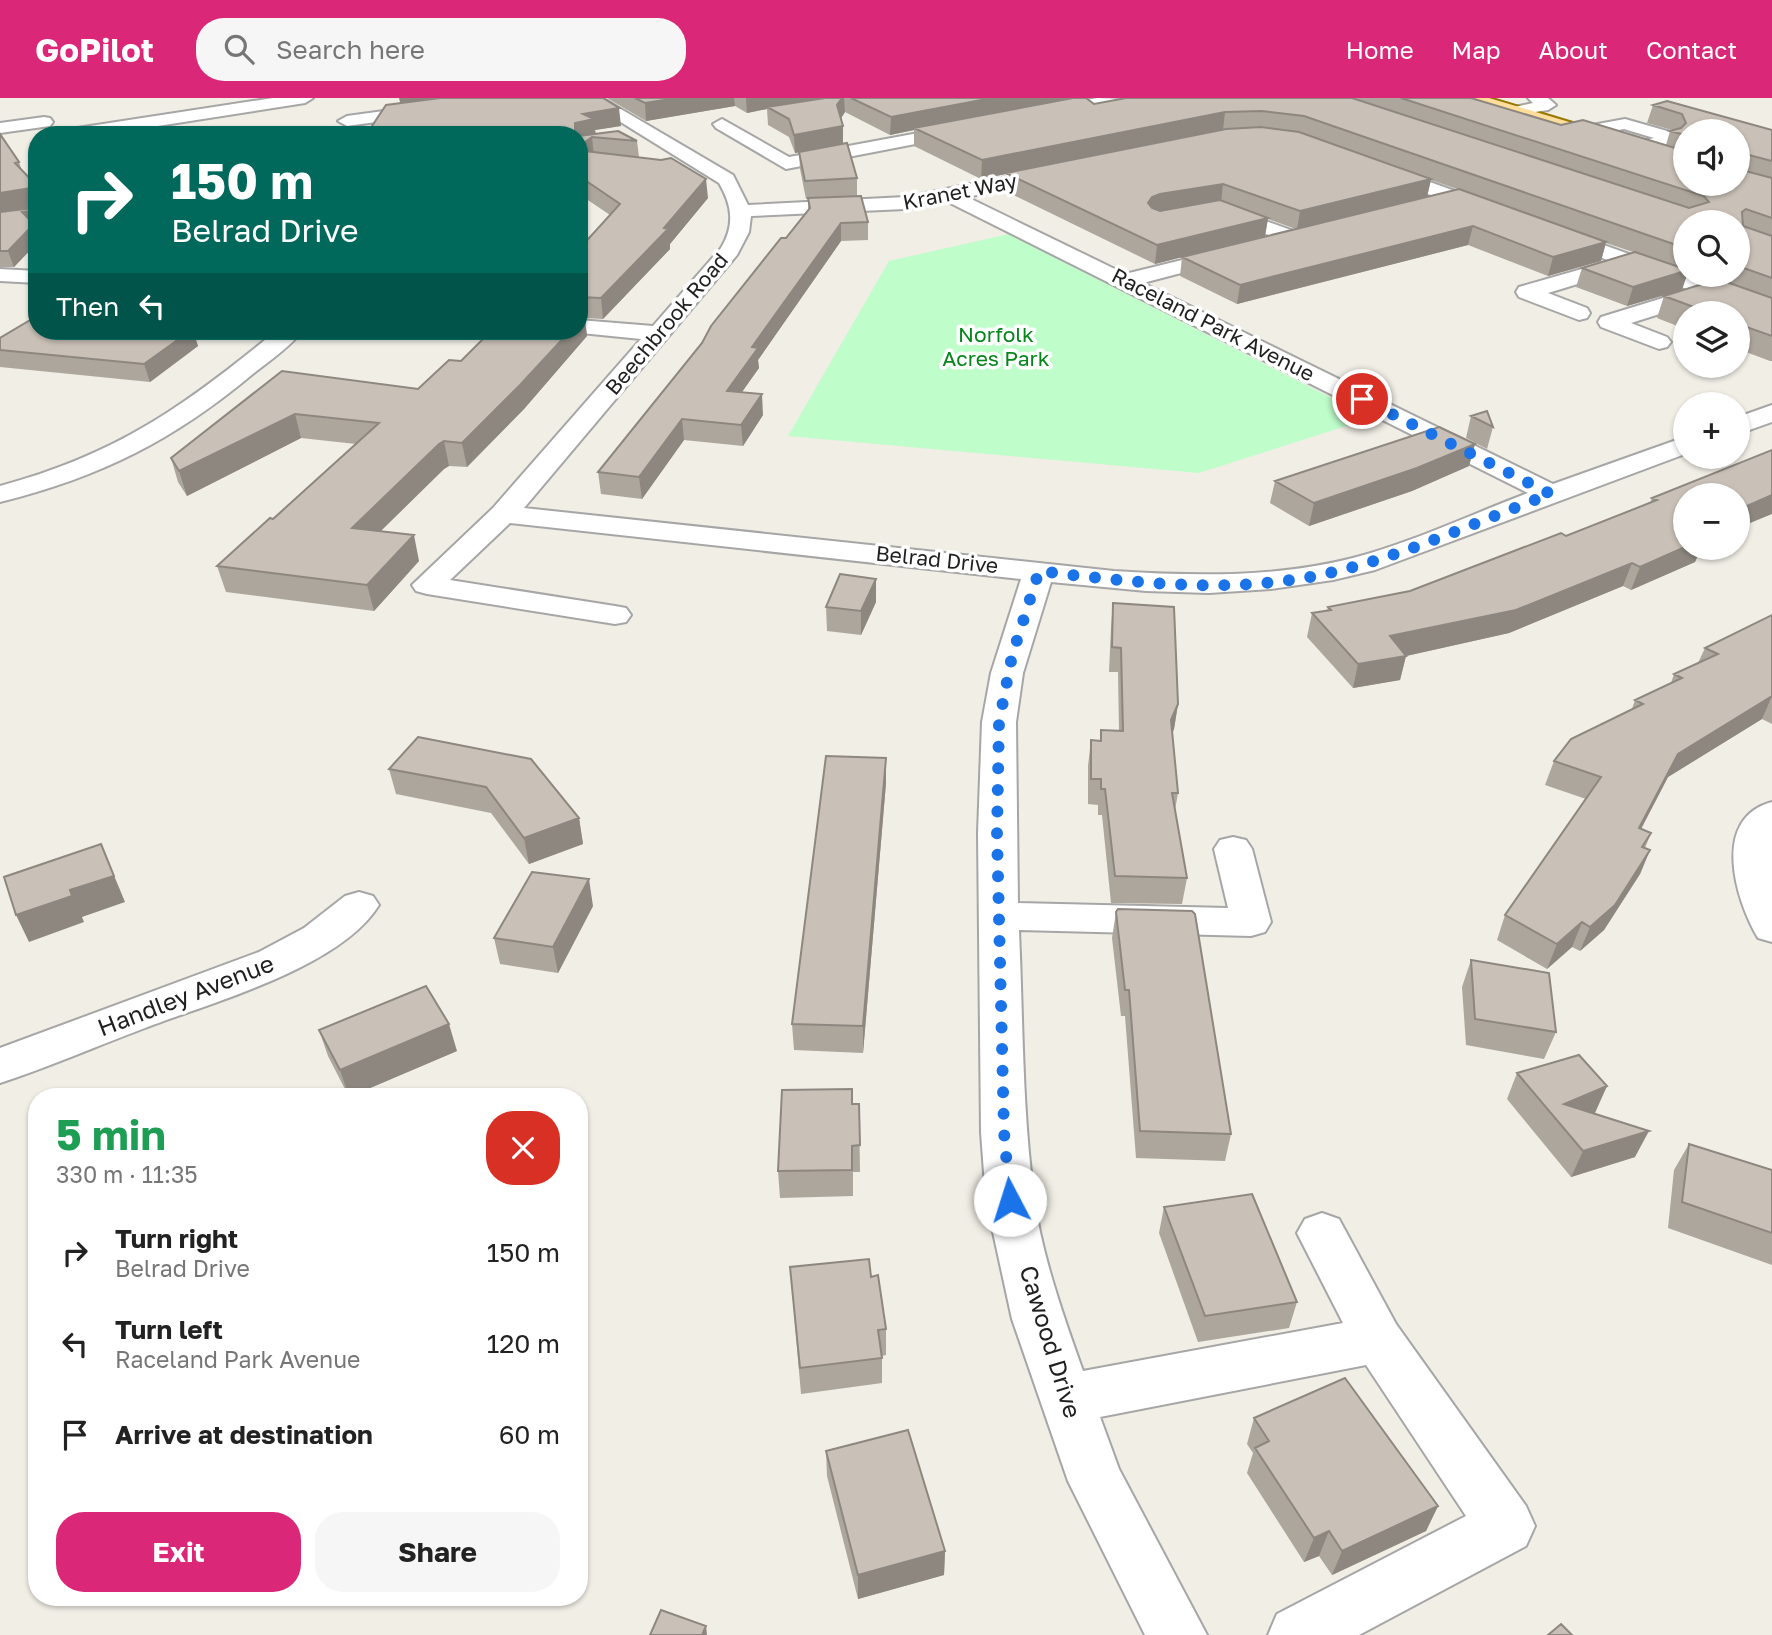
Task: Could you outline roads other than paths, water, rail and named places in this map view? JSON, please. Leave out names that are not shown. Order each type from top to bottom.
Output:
[{"type":"main road","points":[[1472,98],[1672,160]]},
{"type":"street","points":[[153,126],[305,98]]},
{"type":"street","points":[[347,121],[515,98]]},
{"type":"street","points":[[590,98],[666,133],[726,179],[738,198],[741,211]]},
{"type":"street","points":[[1113,98],[1117,99],[1025,122],[1136,106]]},
{"type":"street","points":[[1516,112],[1548,105],[1537,98]]},
{"type":"street","points":[[701,127],[751,119]]},
{"type":"street","points":[[722,124],[786,163],[985,130],[855,160],[865,168]]},
{"type":"street","points":[[1582,132],[1625,124],[1668,137],[1669,140],[1634,148]]},
{"type":"street","points":[[0,128],[28,126]]},
{"type":"street","points":[[631,139],[666,133]]},
{"type":"street","points":[[1394,152],[1369,162],[1506,216]]},
{"type":"street","points":[[676,167],[702,162]]},
{"type":"street","name":"Kranet Way","points":[[741,211],[905,203],[1077,169]]},
{"type":"street","points":[[885,186],[905,203]]},
{"type":"street","name":"Raceland Park Avenue","points":[[949,195],[1551,494]]},
{"type":"street","points":[[1416,208],[1457,198]]},
{"type":"street","points":[[1124,281],[1302,237],[1220,210],[1196,212]]},
{"type":"street","name":"Beechbrook Road","points":[[615,615],[427,584],[503,514],[660,334],[737,241],[743,224],[741,211]]},
{"type":"street","points":[[1531,225],[1772,313]]},
{"type":"street","points":[[1579,313],[1527,292],[1631,261]]},
{"type":"street","points":[[0,275],[28,277]]},
{"type":"street","points":[[1659,342],[1609,323],[1711,291]]},
{"type":"street","points":[[588,328],[660,334]]},
{"type":"street","points":[[0,494],[92,466],[137,444],[170,424],[278,340]]},
{"type":"street","name":"Belrad Drive","points":[[503,514],[1039,571],[1195,585],[1249,584],[1316,576],[1364,564],[1673,449]]},
{"type":"street","name":"Cawood Drive","points":[[1039,571],[1016,639],[999,722],[999,916],[1004,1132],[1010,1200],[1038,1319],[1096,1481],[1177,1635]]},
{"type":"street","points":[[1772,814],[1765,818],[1753,842],[1752,873],[1761,909],[1772,928]]},
{"type":"street","points":[[999,916],[1251,922],[1233,849]]},
{"type":"street","name":"Handley Avenue","points":[[0,1066],[251,974],[307,948],[341,923],[359,905]]},
{"type":"street","points":[[1298,1635],[1506,1526],[1378,1340],[1322,1233]]},
{"type":"street","points":[[1066,1399],[1378,1340]]},
{"type":"park label","name":"Norfolk Acres Park","points":[[996,347]]}]
